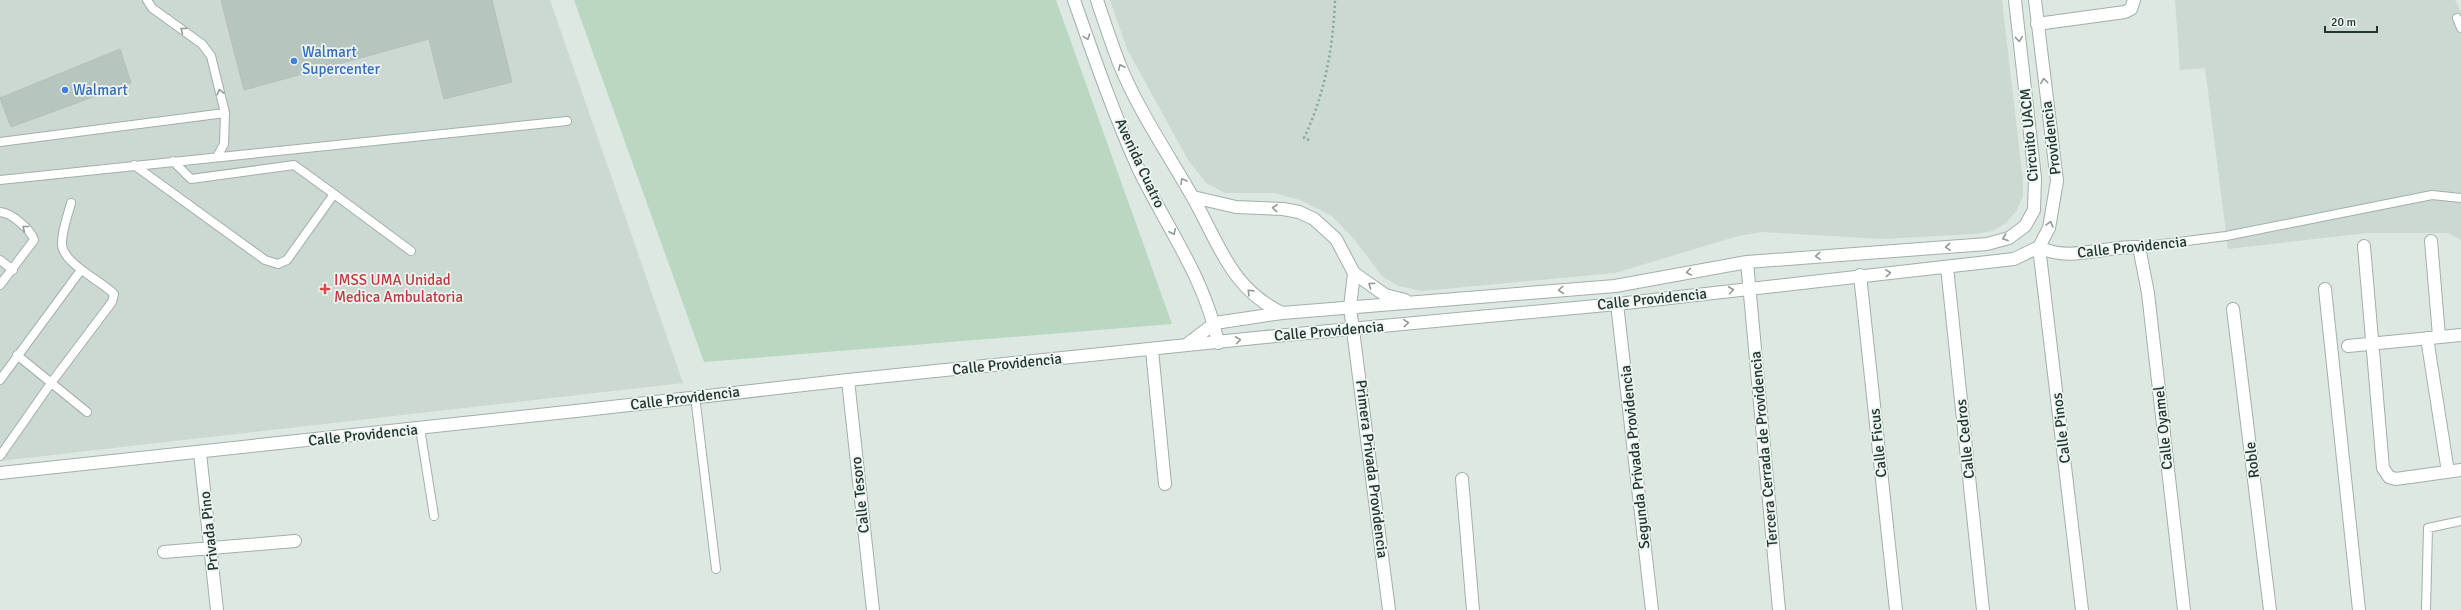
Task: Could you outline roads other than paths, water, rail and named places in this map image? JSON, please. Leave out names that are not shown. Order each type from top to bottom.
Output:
[{"type":"street","name":"Avenida Cuatro","points":[[1074,0],[1100,72],[1140,170],[1172,228],[1215,323],[1218,342]]},
{"type":"street","name":"Avenida Cuatro","points":[[1097,0],[1120,64],[1153,132],[1193,197],[1229,268],[1248,292],[1264,305],[1282,313]]},
{"type":"street","name":"Circuito UACM","points":[[1987,244],[2009,238],[2026,226],[2034,210],[2035,178],[2015,0]]},
{"type":"street","name":"Providencia","points":[[2035,0],[2057,181],[2049,228],[2039,247]]},
{"type":"street","points":[[2037,24],[2125,12],[2131,9],[2134,0]]},
{"type":"street","points":[[1193,197],[1236,207],[1282,209],[1299,212],[1314,219],[1336,239],[1354,273],[1385,295],[1420,303]]},
{"type":"street","points":[[2431,241],[2433,337],[2448,472]]},
{"type":"street","name":"Calle Providencia","points":[[1215,323],[1282,313],[1615,286],[1747,262],[1987,244]]},
{"type":"street","points":[[2364,246],[2383,468],[2389,477],[2396,479],[2461,470]]},
{"type":"street","name":"Calle Providencia","points":[[0,473],[200,453],[695,396],[848,380],[1152,350],[1186,345],[1354,328],[1617,304],[1860,275],[2014,259],[2039,247],[2051,253],[2065,254],[2139,247]]},
{"type":"street","name":"Calle Pinos","points":[[2039,247],[2082,610]]},
{"type":"street","name":"Calle Oyamel","points":[[2139,247],[2148,293],[2184,610]]},
{"type":"street","name":"Tercera Cerrada de Providencia","points":[[1747,262],[1779,610]]},
{"type":"street","name":"Calle Cedros","points":[[1947,267],[1983,610]]},
{"type":"street","name":"Primera Privada Providencia","points":[[1354,273],[1350,308],[1354,328],[1389,610]]},
{"type":"street","name":"Calle Ficus","points":[[1860,275],[1896,610]]},
{"type":"street","points":[[2325,289],[2359,610]]},
{"type":"street","name":"Segunda Privada Providencia","points":[[1617,304],[1652,610]]},
{"type":"street","name":"Roble","points":[[2233,310],[2270,610]]},
{"type":"street","points":[[1186,345],[1215,323]]},
{"type":"street","points":[[2348,346],[2461,335]]},
{"type":"street","points":[[1152,350],[1165,484]]},
{"type":"street","name":"Calle Tesoro","points":[[848,380],[873,610]]},
{"type":"street","name":"Privada Pino","points":[[200,453],[212,548],[217,610]]},
{"type":"street","points":[[1462,480],[1473,610]]},
{"type":"street","points":[[164,552],[295,541]]},
{"type":"lane","points":[[147,0],[152,8],[208,51],[212,56],[225,112],[224,144],[217,157]]},
{"type":"lane","points":[[2457,18],[2461,28]]},
{"type":"lane","points":[[0,142],[225,112]]},
{"type":"lane","points":[[0,180],[173,160],[217,157],[568,121]]},
{"type":"lane","points":[[173,160],[191,179],[294,165],[411,251]]},
{"type":"lane","points":[[134,165],[265,260],[278,264],[286,260],[334,194]]},
{"type":"lane","name":"Calle Providencia","points":[[2139,247],[2226,236],[2432,195],[2461,198]]},
{"type":"lane","points":[[0,456],[51,383],[112,302],[114,294],[81,270],[66,255],[61,244],[71,203]]},
{"type":"lane","points":[[0,212],[8,215],[32,234],[34,240],[13,270],[0,285]]},
{"type":"lane","points":[[0,260],[13,270]]},
{"type":"lane","points":[[0,380],[81,270]]},
{"type":"lane","points":[[17,356],[87,412]]},
{"type":"lane","points":[[695,396],[716,569]]},
{"type":"lane","points":[[420,428],[434,516]]},
{"type":"lane","points":[[2426,610],[2428,528],[2461,521]]},
{"type":"place","name":"Walmart Supercenter","points":[[294,61]]},
{"type":"place","name":"Walmart","points":[[65,90]]},
{"type":"place","name":"IMSS UMA Unidad Medica Ambulatoria","points":[[325,289]]}]
